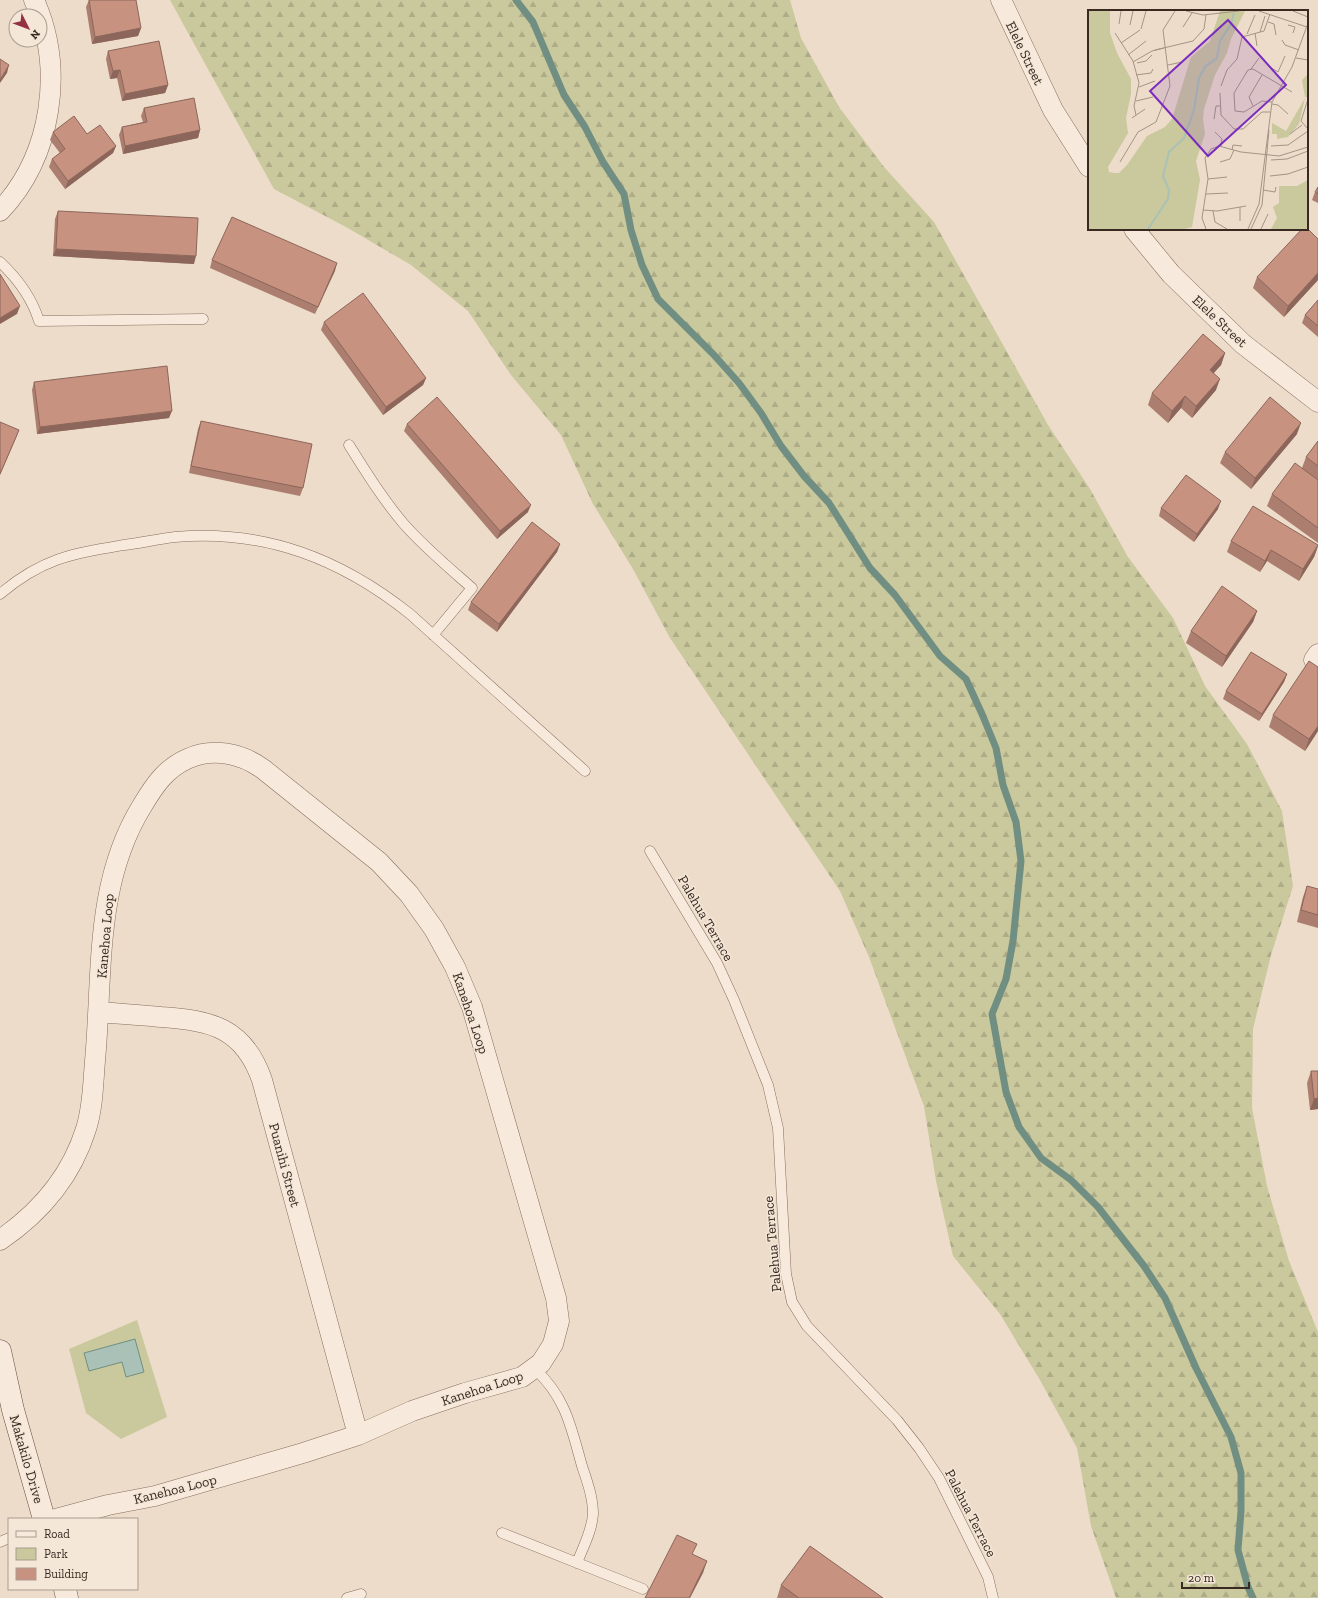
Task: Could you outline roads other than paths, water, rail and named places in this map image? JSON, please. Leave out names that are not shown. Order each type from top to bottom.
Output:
[{"type":"main road","name":"Makakilo Drive","points":[[0,1351],[13,1410],[44,1518]]},
{"type":"street","points":[[0,211],[20,186],[31,165],[40,144],[46,121],[50,90],[49,51],[44,29],[34,0]]},
{"type":"street","name":"Elele Street","points":[[1001,0],[1053,110],[1088,165]]},
{"type":"street","name":"Elele Street","points":[[1135,230],[1171,274],[1243,344],[1318,402]]},
{"type":"street","name":"Kanehoa Loop","points":[[0,1240],[27,1221],[58,1188],[79,1149],[91,1106],[100,1012],[103,924],[109,889],[124,842],[136,816],[153,788],[174,766],[198,755],[215,753],[232,754],[256,764],[379,862],[413,900],[434,929],[456,967],[472,1008],[558,1306],[556,1336],[550,1351],[535,1369],[515,1380],[465,1393],[412,1411],[358,1435],[303,1453],[156,1496],[108,1505],[60,1518]]},
{"type":"street","name":"Puanihi Street","points":[[100,1012],[187,1019],[206,1022],[231,1034],[250,1054],[262,1080],[358,1435]]},
{"type":"lane","points":[[0,262],[26,293],[36,311],[39,321],[203,319]]},
{"type":"lane","points":[[349,445],[374,485],[403,523],[436,557],[472,588],[434,635]]},
{"type":"lane","points":[[0,594],[16,580],[34,569],[73,553],[175,537],[212,536],[248,539],[283,546],[318,558],[350,573],[382,591],[434,635],[585,771]]},
{"type":"lane","name":"Palehua Terrace","points":[[650,851],[717,963],[734,1000],[768,1085],[778,1128],[786,1274],[792,1302],[807,1326],[897,1420],[920,1448],[939,1478],[988,1577],[993,1598]]},
{"type":"lane","points":[[535,1369],[553,1388],[567,1412],[591,1497],[593,1513],[590,1529],[577,1563]]},
{"type":"lane","points":[[502,1533],[643,1589]]},
{"type":"lane","points":[[347,1598],[360,1594]]},
{"type":"waterway","points":[[516,0],[533,22],[564,95],[585,127],[603,162],[624,194],[631,230],[642,265],[658,299],[714,355],[739,383],[761,413],[781,446],[804,476],[829,503],[870,568],[895,595],[940,656],[966,679],[996,748],[1003,785],[1016,822],[1021,861],[1013,941],[1006,979],[992,1014],[1006,1092],[1019,1127],[1041,1158],[1071,1180],[1098,1207],[1144,1266],[1165,1298],[1196,1368],[1231,1437],[1241,1473],[1241,1511],[1238,1550],[1248,1587],[1253,1598]]}]
